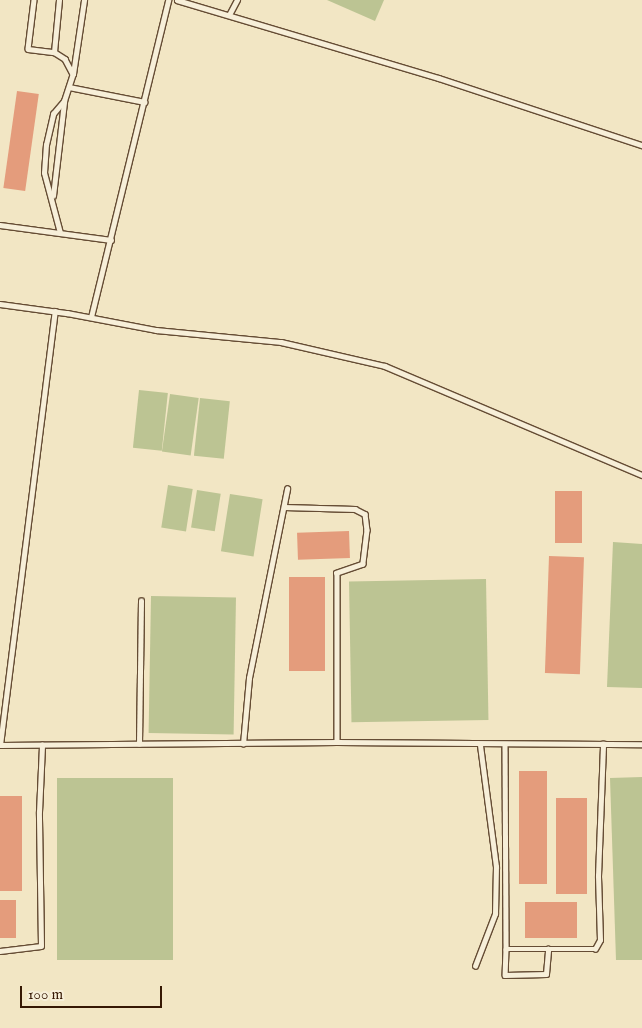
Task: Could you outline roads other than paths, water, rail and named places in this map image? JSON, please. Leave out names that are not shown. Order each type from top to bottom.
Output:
[{"type":"lane","points":[[34,0],[28,50],[54,52],[65,59],[73,74]]},
{"type":"lane","points":[[54,52],[59,0]]},
{"type":"lane","points":[[52,197],[64,101],[73,74],[84,0]]},
{"type":"lane","points":[[91,317],[145,102],[168,0]]},
{"type":"lane","points":[[176,0],[229,14],[439,78],[642,145]]},
{"type":"lane","points":[[229,14],[236,0]]},
{"type":"lane","points":[[68,86],[145,102]]},
{"type":"lane","points":[[60,233],[52,197],[44,174],[46,145],[53,114],[64,101]]},
{"type":"lane","points":[[0,224],[111,240]]},
{"type":"lane","points":[[0,304],[91,317],[156,330],[281,342],[385,366],[642,475]]},
{"type":"lane","points":[[55,311],[0,745],[337,742],[480,745],[642,744]]},
{"type":"lane","points":[[243,744],[249,678],[287,489]]},
{"type":"lane","points":[[284,507],[355,509],[364,514],[367,530],[363,564],[337,573],[337,742]]},
{"type":"lane","points":[[139,744],[141,601]]},
{"type":"lane","points":[[506,949],[595,949],[600,940],[598,876],[603,744]]},
{"type":"lane","points":[[0,951],[41,946],[39,812],[42,745]]},
{"type":"lane","points":[[475,966],[494,914],[496,868],[480,745]]},
{"type":"lane","points":[[505,745],[505,975],[546,974],[548,949]]}]
